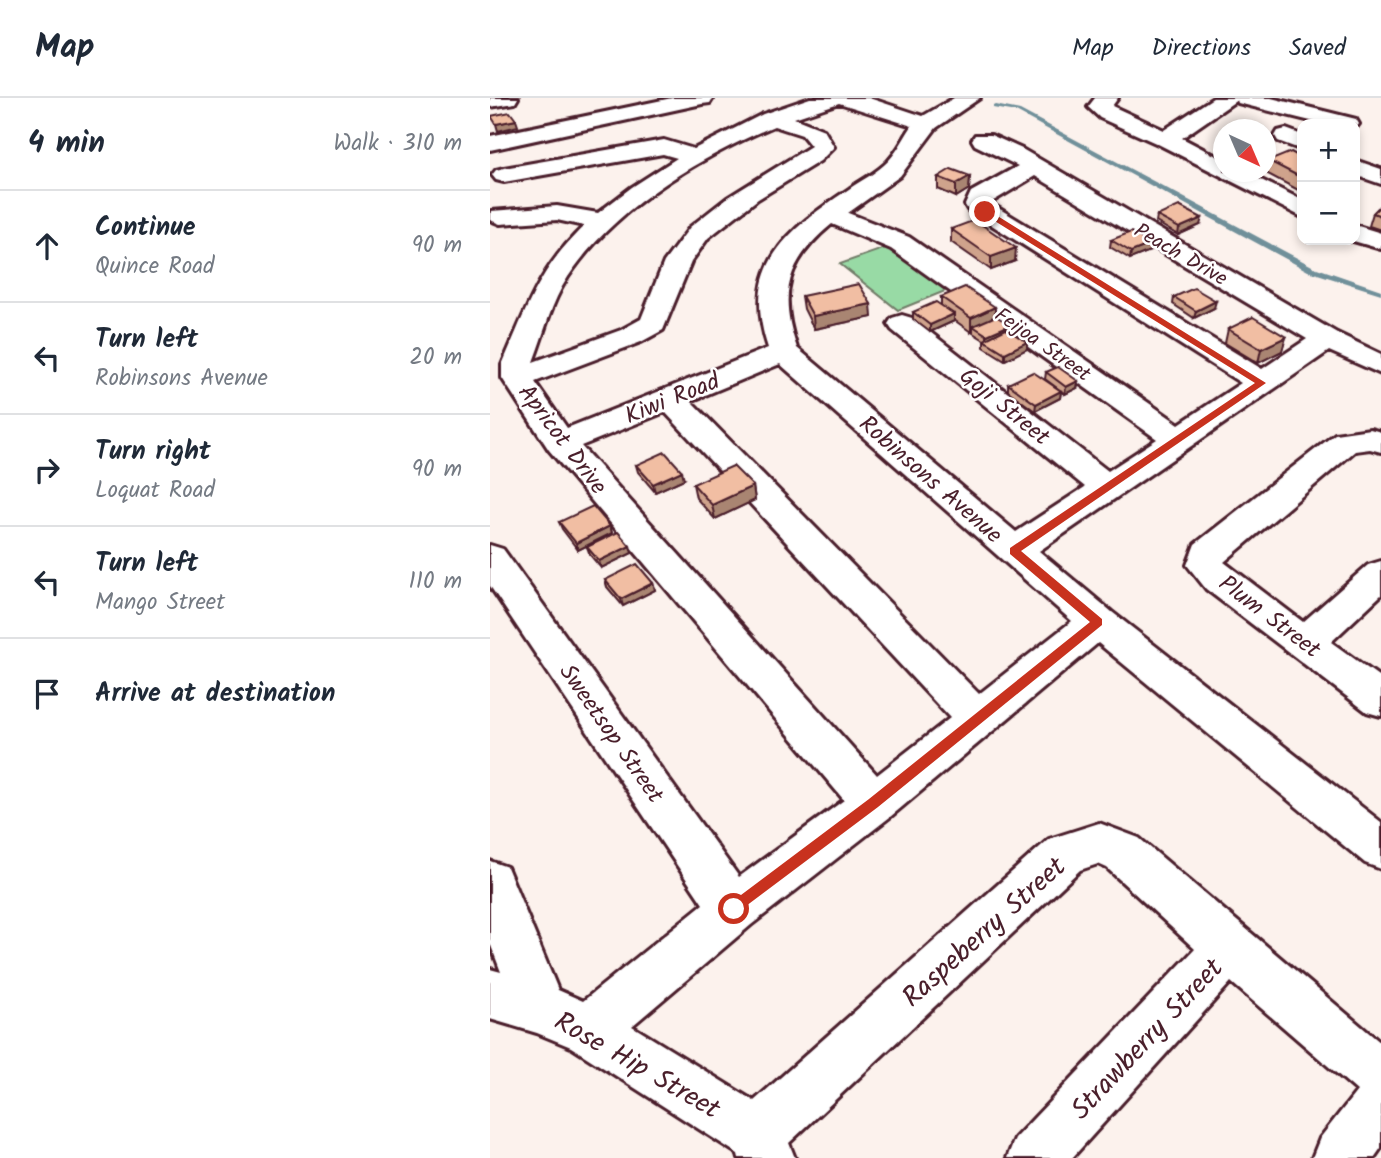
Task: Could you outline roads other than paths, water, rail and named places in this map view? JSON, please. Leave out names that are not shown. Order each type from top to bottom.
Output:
[{"type":"street","points":[[490,101],[507,98]]},
{"type":"street","points":[[584,98],[611,117]]},
{"type":"street","points":[[490,143],[702,98]]},
{"type":"street","name":"Apricot Drive","points":[[832,98],[771,120],[695,156],[601,221],[554,277],[517,366],[517,378],[560,443],[874,803]]},
{"type":"street","points":[[847,98],[927,124]]},
{"type":"street","points":[[783,352],[770,312],[772,282],[786,254],[829,214],[896,167],[927,124],[969,98]]},
{"type":"street","points":[[1166,139],[1227,98]]},
{"type":"street","points":[[1246,98],[1326,119]]},
{"type":"street","points":[[1103,102],[1108,113],[1213,164]]},
{"type":"street","points":[[517,378],[631,336],[653,324],[670,276],[683,251],[732,206],[823,147],[816,134],[771,120]]},
{"type":"street","name":"Peach Drive","points":[[983,140],[1014,154],[1326,339],[1381,365]]},
{"type":"street","points":[[504,175],[664,147],[695,156]]},
{"type":"street","points":[[1034,167],[980,197],[977,205],[1261,383]]},
{"type":"street","points":[[1247,182],[1297,207]]},
{"type":"street","points":[[500,216],[557,213],[601,221]]},
{"type":"street","name":"Feijoa Street","points":[[829,214],[900,243],[1180,440]]},
{"type":"street","points":[[1360,235],[1381,241]]},
{"type":"street","name":"Goji Street","points":[[902,324],[1108,488]]},
{"type":"street","points":[[1014,551],[1326,339]]},
{"type":"street","name":"Kiwi Road","points":[[560,443],[783,352]]},
{"type":"street","name":"Robinsons Avenue","points":[[783,352],[1098,622],[1381,849]]},
{"type":"street","points":[[670,398],[976,718]]},
{"type":"street","name":"Plum Street","points":[[1381,442],[1370,439],[1346,442],[1208,553],[1205,565],[1219,580],[1381,700]]},
{"type":"street","name":"Sweetsop Street","points":[[490,558],[734,909]]},
{"type":"street","points":[[1305,642],[1381,574]]},
{"type":"street","points":[[589,1029],[734,909],[874,803],[1098,622]]},
{"type":"street","name":"Raspeberry Street","points":[[762,1147],[1065,854],[1099,844],[1123,853],[1229,948],[1381,1077]]},
{"type":"street","name":"Rose Hip Street","points":[[490,883],[540,1008],[589,1029],[762,1147]]},
{"type":"street","name":"Strawberry Street","points":[[1035,1158],[1229,948]]},
{"type":"street","points":[[490,994],[540,1008]]},
{"type":"street","points":[[1340,1158],[1381,1103]]},
{"type":"waterway","points":[[995,107],[1018,111],[1311,269],[1381,292]]}]
